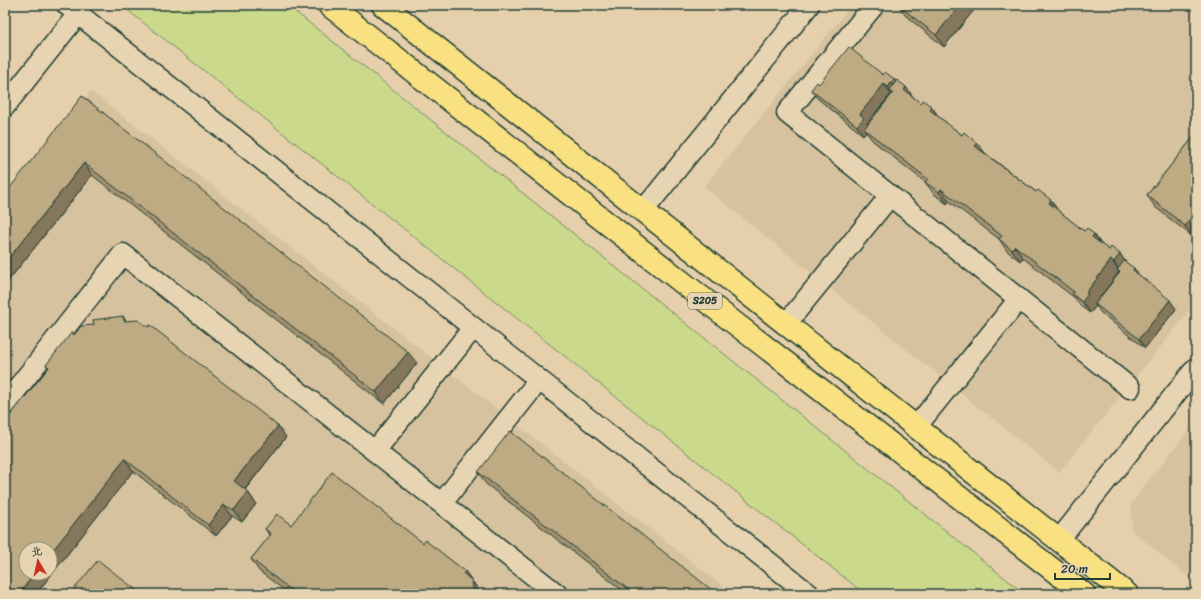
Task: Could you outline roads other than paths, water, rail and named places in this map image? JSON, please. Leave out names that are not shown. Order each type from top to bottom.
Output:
[{"type":"main road","name":"S205","points":[[329,5],[701,297],[1084,594]]},
{"type":"main road","name":"S205","points":[[383,5],[1127,594]]},
{"type":"street","points":[[643,211],[809,5]]},
{"type":"street","points":[[874,5],[787,113],[1130,388]]},
{"type":"street","points":[[5,106],[72,10],[809,594]]},
{"type":"street","points":[[786,324],[890,196]]},
{"type":"street","points":[[5,404],[123,254],[557,594]]},
{"type":"street","points":[[916,427],[1019,299]]},
{"type":"street","points":[[375,451],[473,328]]},
{"type":"street","points":[[1059,540],[1196,368]]},
{"type":"street","points":[[442,503],[539,380]]}]
